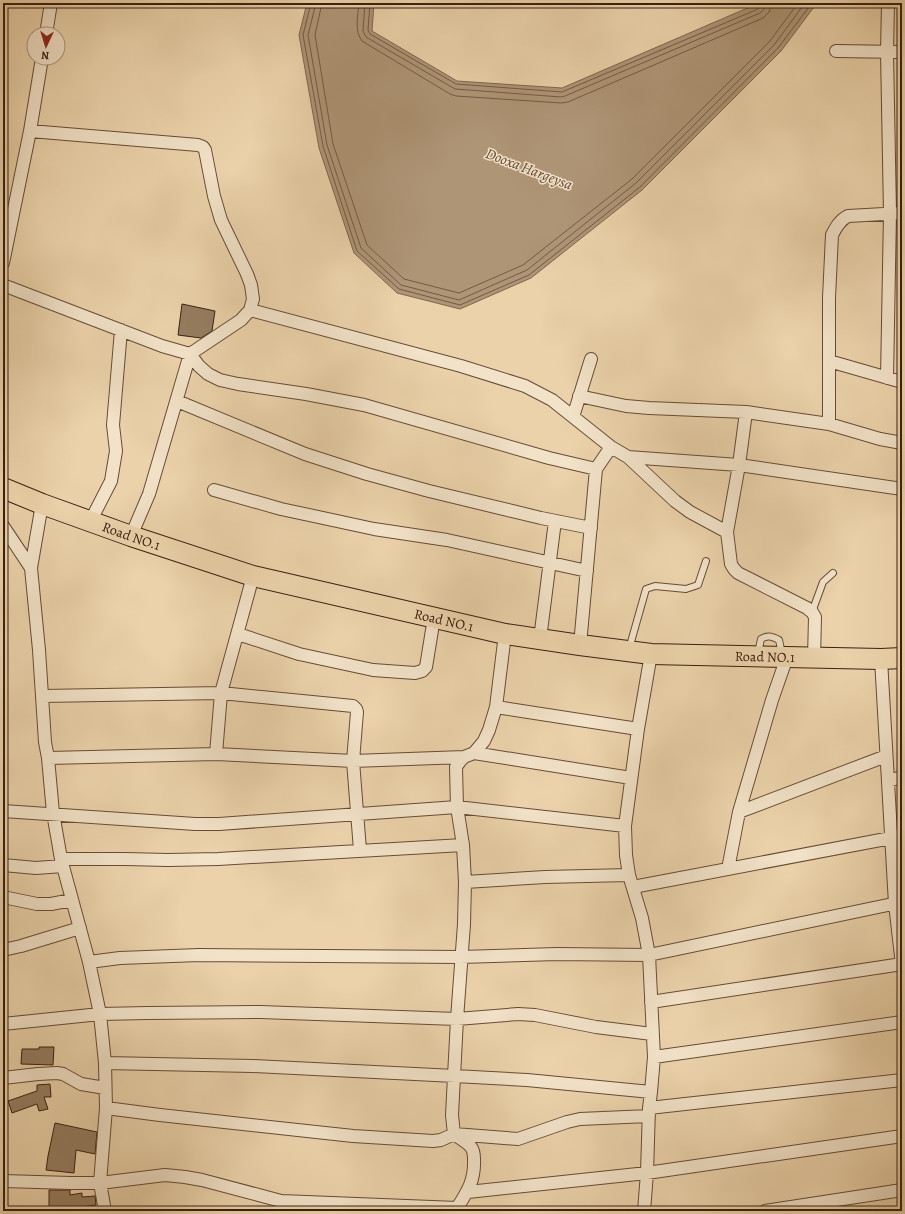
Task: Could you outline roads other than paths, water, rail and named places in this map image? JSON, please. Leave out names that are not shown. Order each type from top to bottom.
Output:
[{"type":"highway","name":"Road NO.1","points":[[3,488],[90,522],[253,576],[505,634],[651,654],[814,658],[902,658]]},
{"type":"street","points":[[47,26],[51,3]]},
{"type":"street","points":[[887,378],[896,213],[887,52],[888,3]]},
{"type":"street","points":[[836,52],[902,52]]},
{"type":"street","points":[[3,263],[30,131],[41,66]]},
{"type":"street","points":[[30,131],[190,144],[203,147],[205,150],[214,196],[221,220],[251,285],[253,298],[250,310],[241,320],[190,354],[148,494],[131,536]]},
{"type":"street","points":[[829,424],[829,298],[832,235],[842,219],[848,216],[896,213]]},
{"type":"street","points":[[3,285],[162,346],[190,354],[199,366],[208,374],[220,380],[364,405],[549,458],[596,469]]},
{"type":"street","points":[[250,310],[462,366],[525,386],[552,400],[611,447],[628,457],[675,501],[690,512],[727,532]]},
{"type":"street","points":[[90,522],[111,481],[116,451],[113,425],[120,330]]},
{"type":"street","points":[[573,417],[591,359]]},
{"type":"street","points":[[829,361],[902,382]]},
{"type":"street","points":[[580,396],[626,406],[746,412],[829,424],[880,439],[902,443]]},
{"type":"street","points":[[177,401],[305,454],[367,474],[429,491],[591,528]]},
{"type":"street","points":[[746,412],[739,466],[727,532],[731,564],[738,573],[807,608],[812,612],[815,617],[814,658]]},
{"type":"street","points":[[580,645],[596,469],[611,447]]},
{"type":"street","points":[[628,457],[739,466],[902,489]]},
{"type":"street","points":[[214,490],[281,509],[374,529],[447,540],[587,571]]},
{"type":"street","points":[[42,504],[31,568],[39,650],[45,742],[53,813],[62,862],[89,962],[100,1014],[106,1063],[106,1108],[100,1183],[106,1211]]},
{"type":"street","points":[[540,639],[555,521]]},
{"type":"street","points":[[3,526],[31,568]]},
{"type":"street","points":[[216,754],[221,693],[253,576]]},
{"type":"street","points":[[238,634],[299,654],[373,670],[415,673],[422,671],[426,667],[434,618]]},
{"type":"street","points":[[3,1181],[100,1183],[165,1175],[202,1180],[281,1201],[457,1210],[468,1192],[474,1174],[474,1152],[471,1147],[454,1134],[452,1115],[455,1076],[456,1019],[464,924],[465,882],[463,845],[457,807],[456,768],[460,761],[484,741],[489,730],[496,707],[505,634]]},
{"type":"street","points":[[644,1211],[649,1112],[654,1057],[649,955],[642,918],[631,881],[626,855],[624,826],[638,729],[651,654]]},
{"type":"street","points":[[728,869],[739,812],[785,657]]},
{"type":"street","points":[[651,1002],[902,959],[898,903],[896,837],[888,781],[881,659]]},
{"type":"street","points":[[42,696],[221,693],[353,706],[357,712],[353,761],[360,850]]},
{"type":"street","points":[[496,707],[638,729]]},
{"type":"street","points":[[48,758],[216,754],[353,761],[469,755],[631,778]]},
{"type":"street","points":[[739,812],[886,756]]},
{"type":"street","points":[[888,781],[902,777]]},
{"type":"street","points":[[3,810],[195,824],[219,824],[457,807],[624,826]]},
{"type":"street","points":[[465,882],[545,877],[631,881],[728,869],[896,837]]},
{"type":"street","points":[[3,864],[36,868],[62,862],[125,859],[218,859],[463,845]]},
{"type":"street","points":[[3,897],[37,904],[50,904],[72,900]]},
{"type":"street","points":[[89,962],[120,958],[199,955],[461,957],[557,954],[649,955],[898,903]]},
{"type":"street","points":[[3,950],[80,928]]},
{"type":"street","points":[[3,1024],[100,1014],[260,1012],[456,1019],[518,1014],[535,1015],[596,1027],[652,1034]]},
{"type":"street","points":[[654,1057],[902,1022]]},
{"type":"street","points":[[106,1063],[252,1066],[455,1076],[527,1080],[651,1092]]},
{"type":"street","points":[[3,1078],[57,1073],[63,1074],[81,1084],[105,1088]]},
{"type":"street","points":[[106,1108],[353,1136],[433,1141],[441,1140],[454,1134],[518,1139],[580,1119],[649,1112],[902,1080]]},
{"type":"street","points":[[468,1192],[647,1173],[902,1136]]},
{"type":"street","points":[[765,1211],[902,1190]]},
{"type":"lane","points":[[628,651],[646,589],[655,586],[686,589],[698,585],[706,561]]},
{"type":"lane","points":[[812,612],[823,582],[833,573]]},
{"type":"water","name":"Dooxa Hargeysa","points":[[307,3],[374,3],[372,31],[457,81],[562,88],[759,3],[817,3],[781,51],[642,190],[531,278],[460,309],[397,293],[354,253],[319,148],[299,35]]}]
